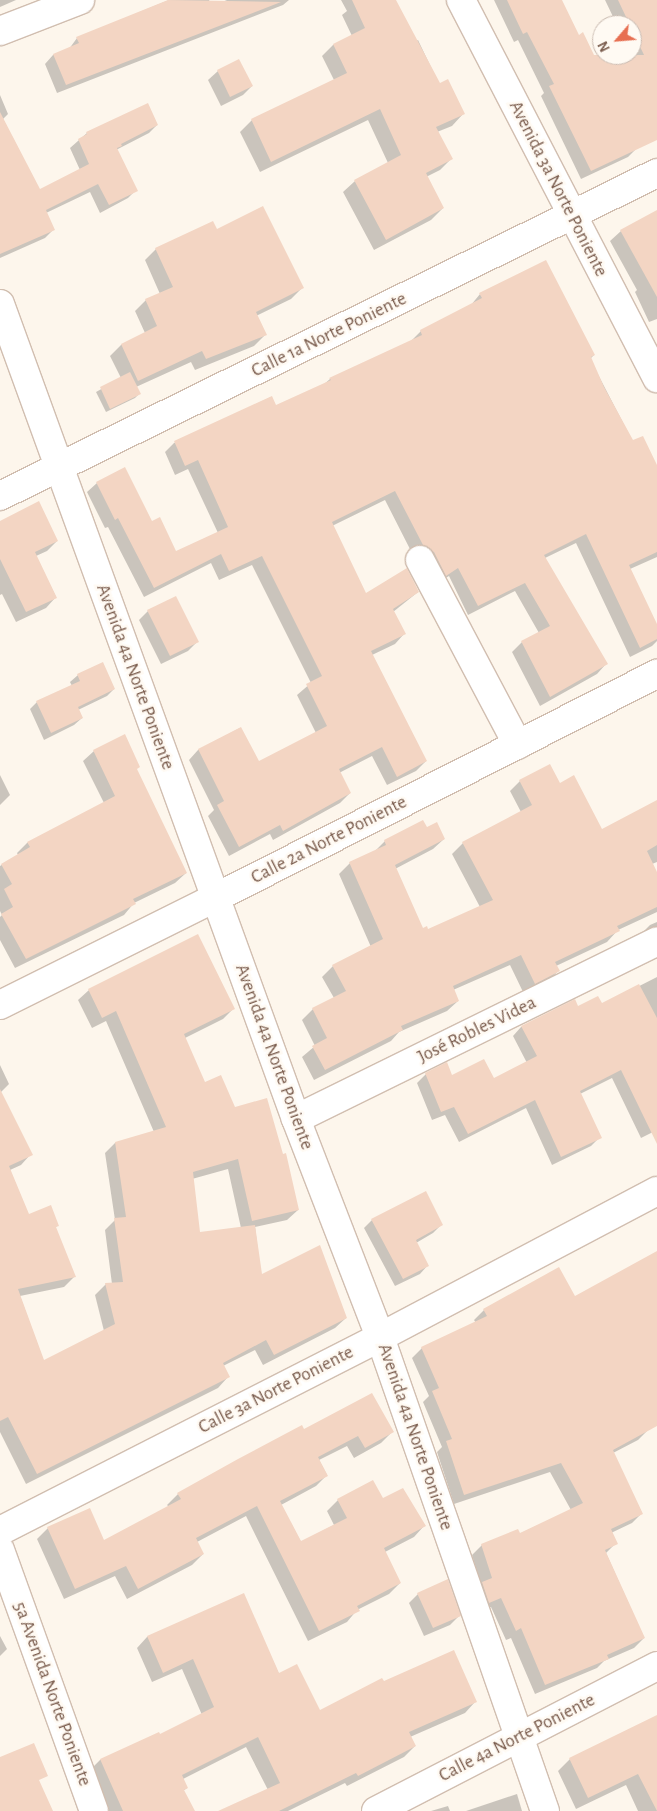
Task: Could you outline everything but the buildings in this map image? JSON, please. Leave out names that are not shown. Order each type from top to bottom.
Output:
[{"type":"street","points":[[0,32],[80,0]]},
{"type":"street","name":"Avenida 3a Norte Poniente","points":[[461,0],[657,378]]},
{"type":"street","name":"Calle 1a Norte Poniente","points":[[0,496],[657,173]]},
{"type":"street","name":"Avenida 4a Norte Poniente","points":[[0,304],[296,1119],[380,1337],[545,1811]]},
{"type":"street","points":[[420,560],[518,745]]},
{"type":"street","name":"Calle 2a Norte Poniente","points":[[0,1005],[657,674]]},
{"type":"street","name":"José Robles Videa","points":[[296,1119],[657,941]]},
{"type":"street","name":"Calle 3a Norte Poniente","points":[[0,1532],[380,1337],[657,1191]]},
{"type":"street","name":"5a Avenida Norte Poniente","points":[[0,1550],[94,1811]]},
{"type":"street","name":"Calle 4a Norte Poniente","points":[[376,1811],[657,1666]]}]
